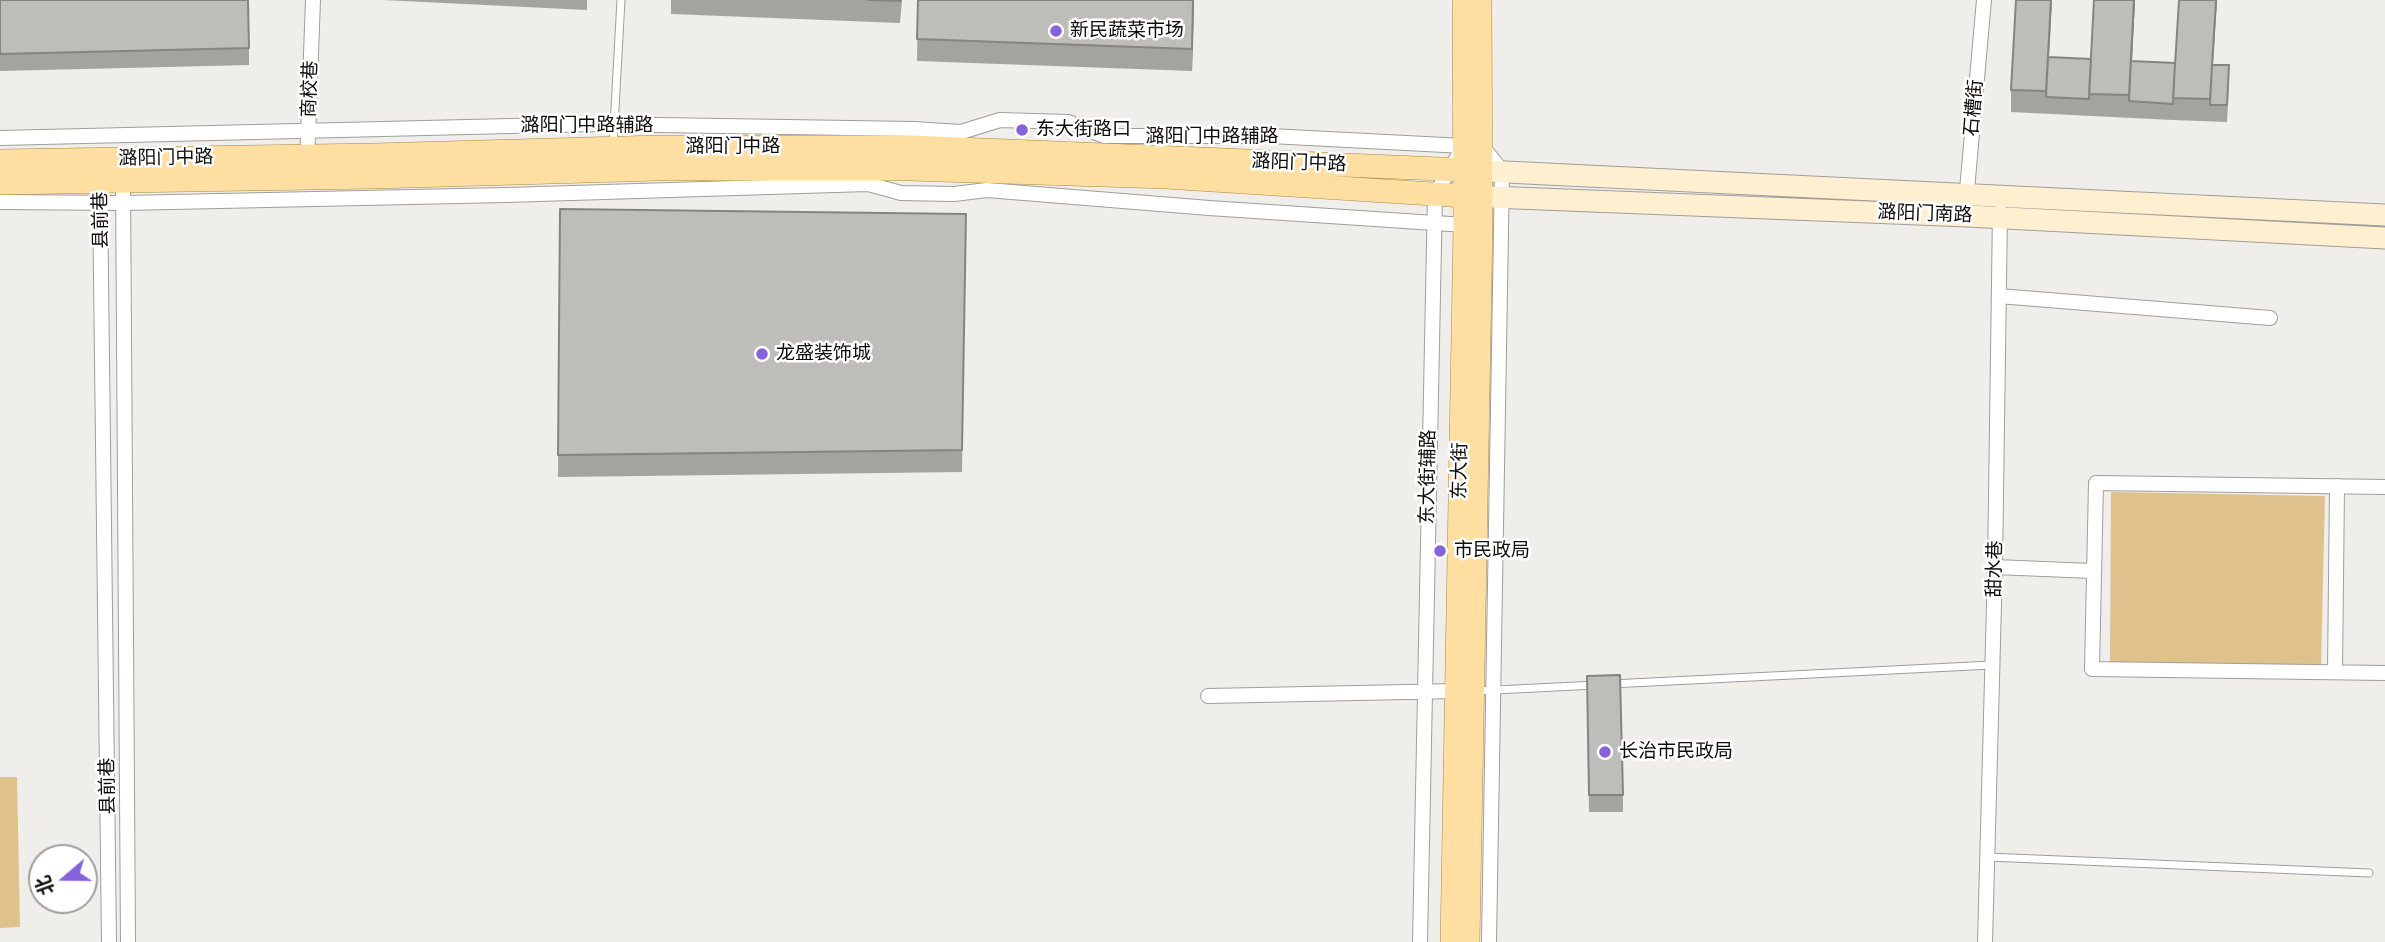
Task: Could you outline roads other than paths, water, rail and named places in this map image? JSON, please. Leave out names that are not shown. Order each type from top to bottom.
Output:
[{"type":"main road","name":"东大街","points":[[1464,0],[1474,170],[1482,197],[1468,942]]},
{"type":"main road","name":"东大街","points":[[1472,145],[1480,0]]},
{"type":"main road","name":"潞阳门中路","points":[[0,161],[111,159],[307,167],[911,147],[1474,170]]},
{"type":"main road","name":"潞阳门中路","points":[[612,159],[1166,177],[1482,197]]},
{"type":"main road","name":"潞阳门中路","points":[[0,183],[123,192],[307,167]]},
{"type":"main road","name":"潞阳门南路","points":[[1474,170],[2385,215]]},
{"type":"main road","name":"东大街","points":[[1452,942],[1474,691],[1465,225],[1482,197]]},
{"type":"main road","name":"潞阳门南路","points":[[1482,197],[1968,216],[2385,238]]},
{"type":"street","name":"商校巷","points":[[307,167],[313,0]]},
{"type":"street","name":"石槽街","points":[[1968,216],[1966,193],[1984,0]]},
{"type":"street","name":"潞阳门中路辅路","points":[[0,138],[615,124],[961,132],[1000,120],[1068,122],[1104,136],[1270,136],[1472,145]]},
{"type":"street","points":[[1472,145],[1474,170],[1482,197]]},
{"type":"street","name":"县前巷","points":[[111,159],[123,192],[128,942]]},
{"type":"street","name":"县前巷","points":[[109,942],[100,192],[111,159]]},
{"type":"street","name":"东大街辅路","points":[[1420,942],[1435,194],[1474,170]]},
{"type":"street","points":[[123,192],[506,195],[869,184],[901,193],[954,194],[987,190],[1465,225]]},
{"type":"street","points":[[0,202],[100,192]]},
{"type":"street","name":"甜水巷","points":[[1985,942],[1995,567],[2000,195]]},
{"type":"street","points":[[1999,296],[2270,317]]},
{"type":"street","points":[[2385,486],[2096,483],[2092,571],[2092,669],[2385,673]]},
{"type":"street","points":[[2335,672],[2337,486]]},
{"type":"street","points":[[1995,567],[2092,571]]},
{"type":"street","points":[[1208,696],[1474,691],[1489,942]]},
{"type":"lane","points":[[612,159],[621,0]]},
{"type":"lane","points":[[1474,691],[1992,665]]},
{"type":"lane","points":[[1987,857],[2369,873]]},
{"type":"place","name":"新民蔬菜市场","points":[[1056,31]]},
{"type":"place","name":"东大街路口","points":[[1022,130]]},
{"type":"place","name":"龙盛装饰城","points":[[762,354]]},
{"type":"place","name":"市民政局","points":[[1440,551]]},
{"type":"place","name":"长治市民政局","points":[[1605,752]]}]
